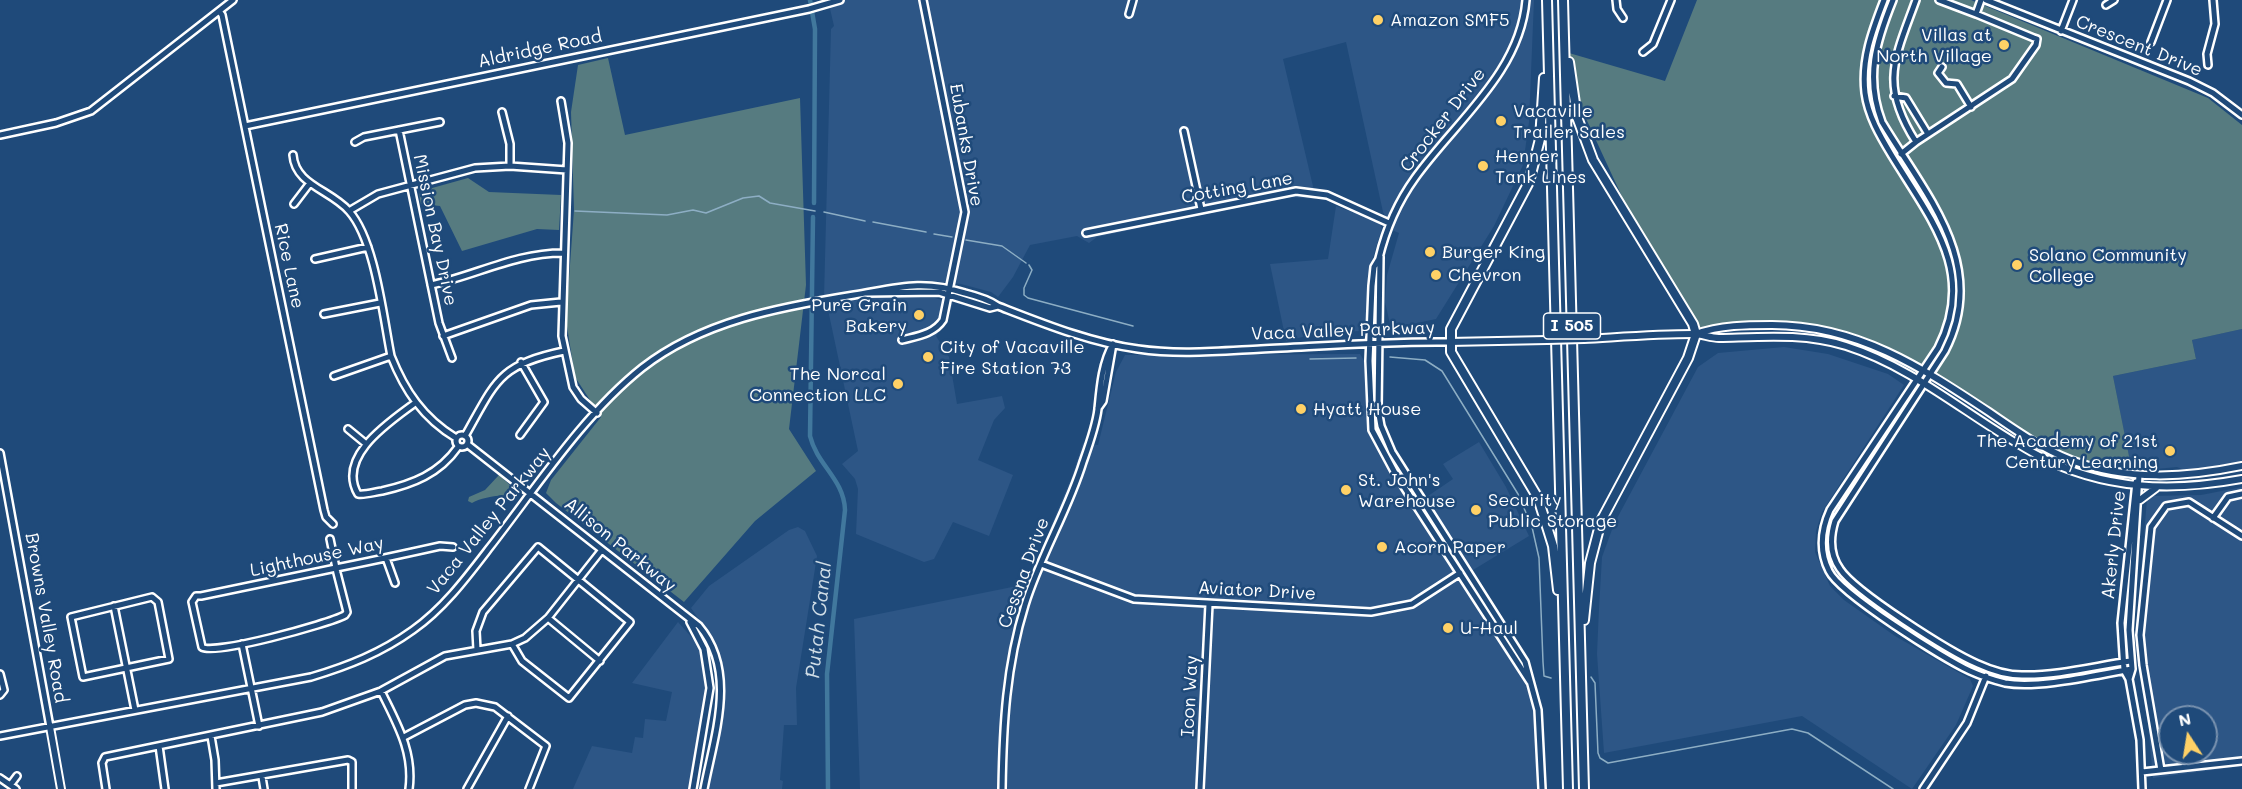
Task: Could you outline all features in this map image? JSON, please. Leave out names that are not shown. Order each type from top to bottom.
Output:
[{"type":"highway","name":"I 505","points":[[1546,0],[1568,789]]},
{"type":"highway","name":"I 505","points":[[1563,0],[1584,789]]},
{"type":"highway","points":[[1563,0],[1574,104],[1587,146],[1689,317],[1696,334],[1688,358],[1601,521],[1590,563],[1581,652]]},
{"type":"highway","points":[[1548,59],[1544,75],[1540,138],[1529,182],[1451,329],[1449,342],[1450,352],[1530,483],[1544,512],[1555,560],[1565,663]]},
{"type":"main road","name":"Vaca Valley Parkway","points":[[1696,334],[1713,328],[1743,326],[1819,328],[1866,341],[1923,369],[2029,439],[2057,454],[2087,465],[2139,475],[2180,476],[2242,466]]},
{"type":"main road","name":"Vaca Valley Parkway","points":[[1449,342],[1696,334],[1716,338],[1788,337],[1834,343],[1884,360],[2050,461],[2082,474],[2138,486],[2157,487],[2207,486],[2242,479]]},
{"type":"main road","points":[[2140,500],[2157,487]]},
{"type":"main road","name":"Browns Valley Road","points":[[50,727],[61,789]]},
{"type":"street","points":[[0,135],[66,121],[91,111],[233,0]]},
{"type":"street","name":"Aldridge Road","points":[[245,126],[812,9],[840,0]]},
{"type":"street","name":"Eubanks Drive","points":[[902,340],[925,334],[939,326],[945,313],[965,212],[923,0]]},
{"type":"street","points":[[1129,14],[1133,0]]},
{"type":"street","name":"Crocker Drive","points":[[1371,423],[1373,276],[1389,223],[1414,178],[1466,116],[1506,62],[1519,32],[1526,0]]},
{"type":"street","points":[[1616,0],[1617,9],[1623,18]]},
{"type":"street","points":[[1643,51],[1653,44],[1670,0]]},
{"type":"street","points":[[1884,0],[1865,57],[1864,78],[1867,103],[1882,139],[1941,236],[1951,264],[1952,306],[1947,330],[1830,510],[1824,524],[1823,553],[1830,573],[1840,584],[1882,616],[1968,670],[1985,678],[2006,683],[2045,684],[2132,669]]},
{"type":"street","points":[[1893,0],[1874,51],[1872,81],[1882,122],[1949,235],[1961,275],[1954,335],[1931,374],[1842,507],[1832,531],[1832,550],[1840,570],[1859,589],[1948,646],[1989,669],[2022,675],[2130,661]]},
{"type":"street","points":[[1916,0],[1893,65],[1894,96],[1916,142]]},
{"type":"street","points":[[1901,154],[2012,79],[2037,42],[2034,38],[1939,0]]},
{"type":"street","points":[[1976,14],[1981,0]]},
{"type":"street","name":"Crescent Drive","points":[[1986,0],[2188,81],[2213,93],[2242,115]]},
{"type":"street","points":[[2061,31],[2073,0]]},
{"type":"street","points":[[2106,5],[2114,0]]},
{"type":"street","points":[[2151,42],[2168,0]]},
{"type":"street","points":[[2208,65],[2207,54],[2215,24],[2213,0]]},
{"type":"street","name":"Rice Lane","points":[[219,11],[222,15],[322,501],[326,517],[333,524]]},
{"type":"street","points":[[1942,67],[1938,73],[1946,83],[1957,84],[1971,107]]},
{"type":"street","points":[[1894,96],[1906,98],[1928,134]]},
{"type":"street","points":[[561,101],[568,143],[561,302],[564,351],[573,387],[581,399],[597,413]]},
{"type":"street","points":[[502,112],[510,144],[510,166]]},
{"type":"street","points":[[355,141],[440,122]]},
{"type":"street","name":"Mission Bay Drive","points":[[399,130],[431,285],[443,336],[452,358]]},
{"type":"street","points":[[1184,131],[1201,209]]},
{"type":"street","points":[[293,155],[298,172],[349,211],[368,247],[391,356],[415,403],[434,422],[456,438],[458,447]]},
{"type":"street","points":[[349,211],[378,194],[475,168],[510,166],[567,170]]},
{"type":"street","points":[[294,204],[310,183]]},
{"type":"street","name":"Cotting Lane","points":[[1086,233],[1286,192],[1310,191],[1327,195],[1389,223]]},
{"type":"street","points":[[315,259],[368,247]]},
{"type":"street","points":[[431,285],[457,279],[523,256],[563,253]]},
{"type":"street","name":"Crocker Drive","points":[[1380,257],[1378,342],[1381,426],[1402,468]]},
{"type":"street","name":"Vaca Valley Parkway","points":[[0,736],[344,668],[381,651],[413,630],[463,582],[597,413],[642,368],[683,342],[737,320],[866,293],[949,292],[990,308],[998,306],[1113,344],[1160,351],[1239,350],[1371,342],[1449,342]]},
{"type":"street","points":[[443,336],[531,305],[561,302]]},
{"type":"street","points":[[324,314],[380,303]]},
{"type":"street","name":"Cessna Drive","points":[[1002,789],[1007,682],[1024,605],[1080,472],[1098,408],[1103,401],[1113,344]]},
{"type":"street","points":[[415,403],[365,443],[359,456],[355,478],[356,491],[362,495],[417,481],[447,461],[458,447],[467,444],[465,436],[495,383],[521,362],[564,351]]},
{"type":"street","points":[[334,376],[391,356]]},
{"type":"street","points":[[520,435],[544,402],[521,362]]},
{"type":"street","points":[[1371,423],[1378,426],[1389,453],[1402,468],[1525,662],[1538,710],[1542,789]]},
{"type":"street","points":[[1371,423],[1384,456],[1532,684]]},
{"type":"street","points":[[348,429],[365,443]]},
{"type":"street","points":[[456,438],[465,436]]},
{"type":"street","name":"Allison Parkway","points":[[467,444],[699,626],[710,642],[721,673],[721,693],[704,789]]},
{"type":"street","name":"Browns Valley Road","points":[[0,453],[50,727]]},
{"type":"street","name":"Akerly Drive","points":[[2139,475],[2121,623],[2124,670],[2129,679],[2142,772],[2142,789]]},
{"type":"street","name":"Akerly Drive","points":[[2129,679],[2132,669],[2129,630],[2140,500],[2138,486]]},
{"type":"street","points":[[2213,518],[2228,497],[2242,494]]},
{"type":"street","points":[[2161,770],[2140,635],[2151,527],[2160,511],[2175,503],[2189,502],[2242,536]]},
{"type":"street","points":[[259,726],[242,644],[304,630],[345,615],[347,612],[330,539]]},
{"type":"street","name":"Lighthouse Way","points":[[242,644],[205,650],[192,602],[196,596],[440,546],[453,548]]},
{"type":"street","points":[[477,650],[476,631],[483,612],[538,547],[630,622],[569,698],[522,661],[512,644]]},
{"type":"street","points":[[106,789],[102,759],[322,712],[381,691],[445,656],[512,644],[525,638],[548,618],[601,551]]},
{"type":"street","points":[[386,558],[394,583]]},
{"type":"street","name":"Aviator Drive","points":[[1041,564],[1134,599],[1383,612],[1412,604],[1466,569]]},
{"type":"street","points":[[152,597],[158,602],[169,659],[127,669],[86,678],[82,674],[71,617],[152,597]]},
{"type":"street","name":"Icon Way","points":[[1200,789],[1209,604]]},
{"type":"street","points":[[114,606],[135,710]]},
{"type":"street","points":[[548,618],[600,661]]},
{"type":"street","name":"Allison Parkway","points":[[689,620],[704,649],[710,676],[693,789]]},
{"type":"street","points":[[1923,789],[1967,723],[1989,669]]},
{"type":"street","points":[[0,674],[4,690],[0,695]]},
{"type":"street","points":[[381,691],[404,737],[410,761],[409,789]]},
{"type":"street","points":[[404,737],[465,705],[486,704],[508,716],[546,746],[529,789]]},
{"type":"street","points":[[467,789],[508,716]]},
{"type":"street","points":[[211,736],[216,786],[348,760],[352,762],[352,789]]},
{"type":"street","points":[[159,746],[165,789]]},
{"type":"street","points":[[2142,772],[2242,761]]},
{"type":"street","points":[[11,783],[17,776]]},
{"type":"street","points":[[262,777],[264,789]]},
{"type":"street","points":[[0,778],[11,783],[16,789]]},
{"type":"shaded area","points":[[828,0],[1534,0],[1529,122],[1523,165],[1494,226],[1436,319],[1403,326],[1390,324],[1385,302],[1387,275],[1399,233],[1392,230],[1383,212],[1346,42],[1283,59],[1316,199],[1289,197],[1257,203],[1097,237],[1089,243],[1077,236],[1030,245],[1013,277],[998,297],[991,292],[961,284],[920,280],[824,297],[831,29],[834,26]]},
{"type":"shaded area","points":[[1336,206],[1371,219],[1380,224],[1382,228],[1371,264],[1365,325],[1360,331],[1319,333],[1286,341],[1270,264],[1328,259]]},
{"type":"shaded area","points":[[887,295],[935,298],[953,303],[947,320],[936,336],[949,357],[957,404],[1002,396],[1005,408],[994,420],[978,460],[1013,475],[989,536],[953,522],[934,559],[924,562],[856,534],[858,489],[855,479],[842,464],[858,451],[827,305]]},
{"type":"shaded area","points":[[2242,329],[2242,461],[2187,471],[2177,467],[2156,469],[2131,467],[2113,376],[2196,359],[2192,340]]},
{"type":"shaded area","points":[[1784,347],[1828,354],[1888,374],[1904,385],[1822,512],[1816,531],[1815,552],[1830,586],[1844,600],[1895,636],[1970,679],[1973,686],[1956,725],[1912,789],[1802,716],[1604,753],[1597,654],[1599,608],[1602,557],[1614,524],[1698,367],[1718,353]]},
{"type":"shaded area","points":[[1360,354],[1366,364],[1366,415],[1381,454],[1525,684],[1533,704],[1537,732],[1536,789],[860,789],[854,619],[1027,584],[1073,474],[1083,443],[1098,445],[1116,372],[1125,355]]},
{"type":"shaded area","name":"Security Public Storage","points":[[1479,442],[1506,487],[1529,536],[1473,570],[1425,498],[1453,479],[1443,464]]},
{"type":"shaded area","points":[[2242,487],[2242,766],[2153,778],[2148,724],[2135,644],[2147,499],[2151,496],[2201,495]]},
{"type":"shaded area","points":[[798,527],[805,531],[817,556],[796,688],[797,725],[784,725],[780,780],[783,781],[782,789],[707,789],[724,679],[716,644],[691,608],[709,586],[789,530]]},
{"type":"shaded area","points":[[678,622],[703,654],[709,683],[690,789],[573,789],[592,746],[632,753],[635,737],[643,738],[645,719],[666,721],[672,692],[632,683]]},
{"type":"green space","points":[[1697,0],[1971,0],[2208,98],[2242,125],[2242,329],[2192,340],[2196,359],[2113,376],[2130,461],[2072,460],[2029,439],[1888,350],[1803,326],[1713,328],[1696,334],[1624,201],[1577,99],[1569,53],[1665,81]]},
{"type":"green space","points":[[608,58],[625,135],[800,98],[806,285],[789,429],[816,471],[755,521],[684,602],[546,493],[551,480],[601,417],[575,377],[566,320],[574,210],[571,112],[578,65]]},
{"type":"green space","points":[[468,178],[489,192],[561,195],[559,230],[537,229],[462,251],[440,206],[421,204],[419,194],[425,190]]},
{"type":"green space","points":[[499,475],[511,486],[513,492],[509,496],[490,497],[472,503],[468,501],[469,497],[485,490]]},
{"type":"waterway","points":[[810,0],[815,29],[814,203]]},
{"type":"waterway","points":[[575,211],[667,215],[693,210],[706,213],[743,198],[759,196],[770,203],[815,211]]},
{"type":"waterway","points":[[824,212],[865,221]]},
{"type":"waterway","name":"Putah Canal","points":[[813,217],[810,436],[818,455],[840,489],[845,510],[827,674],[828,789]]},
{"type":"waterway","points":[[873,222],[926,232]]},
{"type":"waterway","points":[[934,234],[952,237]]},
{"type":"waterway","points":[[966,240],[1002,246],[1026,263]]},
{"type":"waterway","points":[[1029,265],[1032,270],[1024,288],[1024,295],[1028,298],[1133,326]]},
{"type":"waterway","points":[[1390,357],[1425,360],[1442,371],[1518,494],[1532,527],[1539,558],[1544,676],[1551,678]]},
{"type":"waterway","points":[[1310,359],[1356,358]]},
{"type":"waterway","points":[[1591,677],[1595,683],[1598,753],[1600,758],[1608,763],[1792,729],[1808,733],[1893,789]]},
{"type":"place","name":"Amazon SMF5","points":[[1378,20]]},
{"type":"place","name":"Villas at North Village","points":[[2004,45]]},
{"type":"place","name":"Vacaville Trailer Sales","points":[[1501,121]]},
{"type":"place","name":"Henner Tank Lines","points":[[1483,166]]},
{"type":"place","name":"Burger King","points":[[1430,252]]},
{"type":"place","name":"Solano Community College","points":[[2017,265]]},
{"type":"place","name":"Chevron","points":[[1436,275]]},
{"type":"place","name":"Pure Grain Bakery","points":[[919,315]]},
{"type":"place","name":"City of Vacaville Fire Station 73","points":[[928,357]]},
{"type":"place","name":"The Norcal Connection LLC","points":[[898,384]]},
{"type":"place","name":"Hyatt House","points":[[1301,409]]},
{"type":"place","name":"The Academy of 21st Century Learning","points":[[2170,451]]},
{"type":"place","name":"St. John's Warehouse","points":[[1346,490]]},
{"type":"place","name":"Security Public Storage","points":[[1476,510]]},
{"type":"place","name":"Acorn Paper","points":[[1382,547]]},
{"type":"place","name":"U-Haul","points":[[1448,628]]}]
